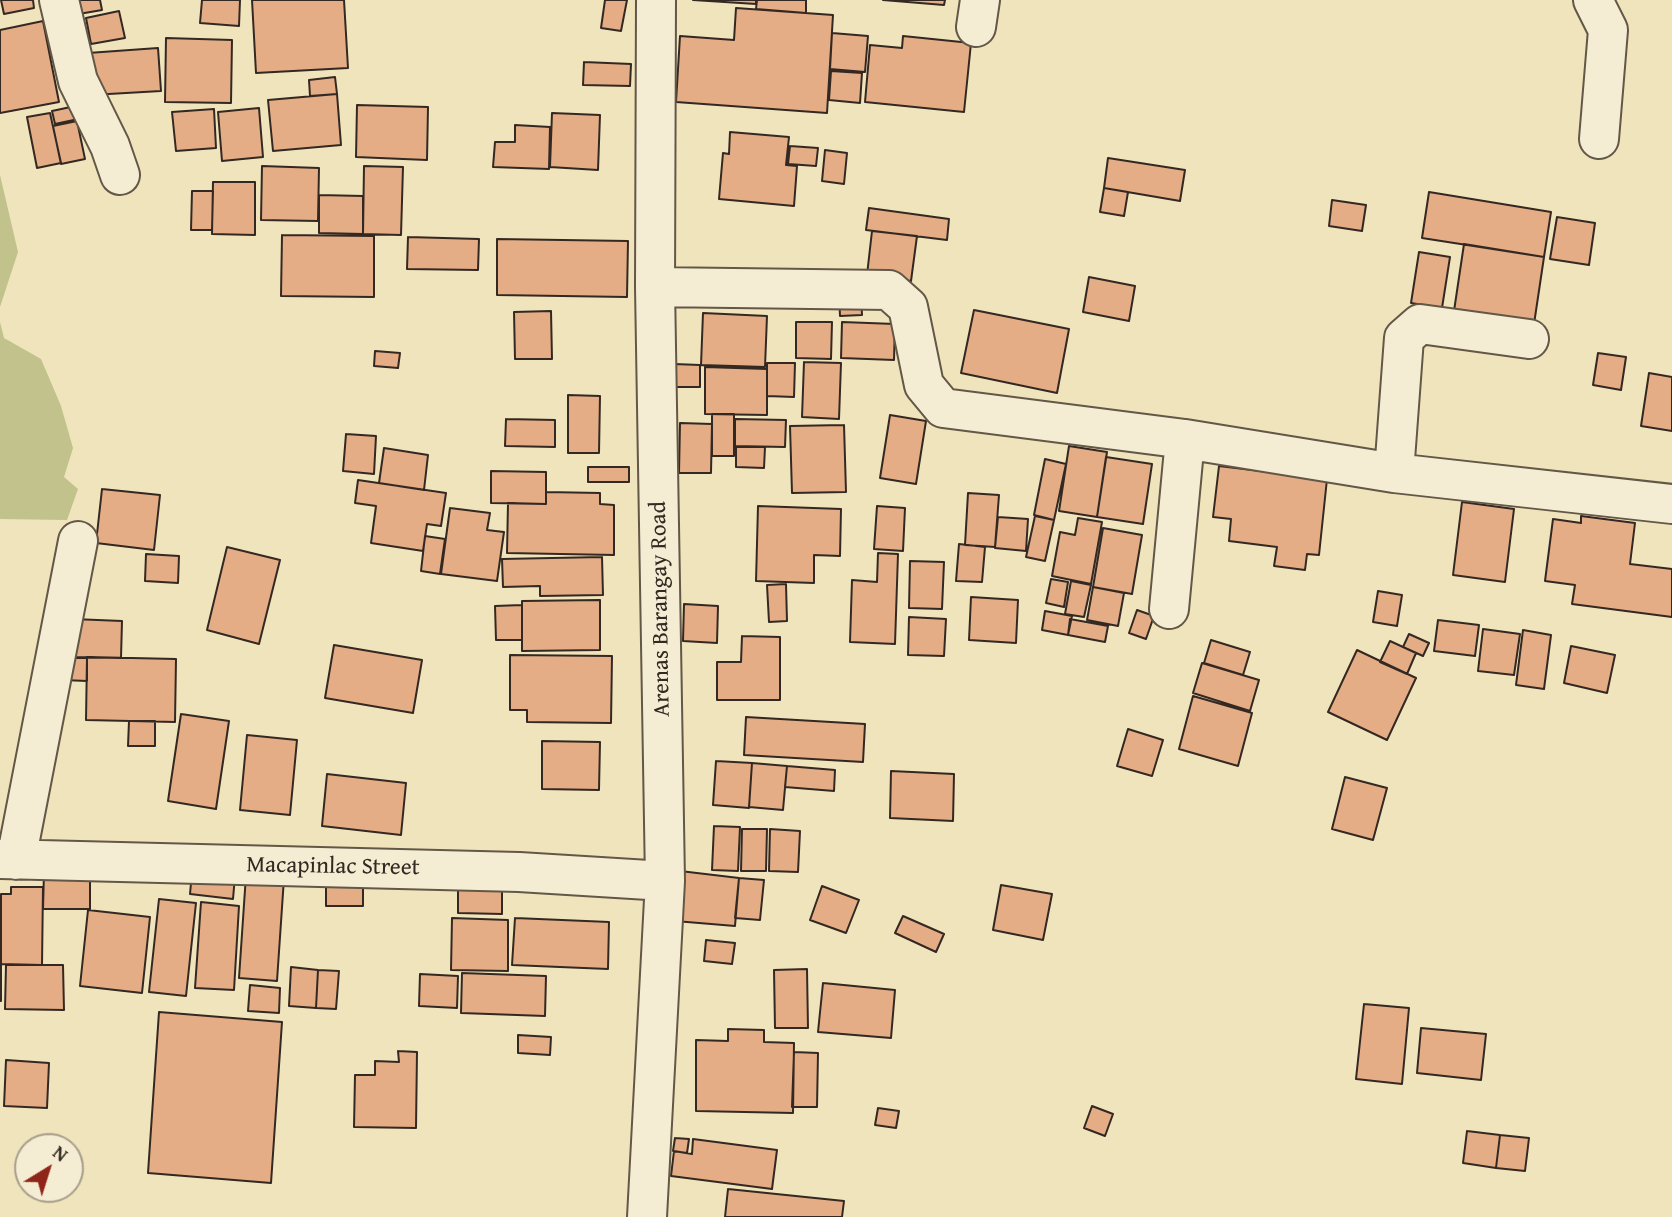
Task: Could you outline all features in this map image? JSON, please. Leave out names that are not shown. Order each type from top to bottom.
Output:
[{"type":"street","points":[[59,0],[78,81],[110,146],[120,175]]},
{"type":"street","name":"Arenas Barangay Road","points":[[647,1217],[665,881],[655,287],[656,0]]},
{"type":"street","points":[[1593,0],[1608,30],[1600,139]]},
{"type":"street","points":[[655,287],[888,290],[908,307],[924,385],[943,408],[1185,439],[1394,473],[1672,504]]},
{"type":"street","points":[[1394,473],[1404,338],[1420,324],[1529,339]]},
{"type":"street","points":[[1169,609],[1185,439]]},
{"type":"street","points":[[8,859],[78,541]]},
{"type":"street","name":"Macapinlac Street","points":[[8,859],[519,872],[665,881]]},
{"type":"green space","points":[[0,175],[18,252],[0,307]]},
{"type":"green space","points":[[0,322],[4,338],[41,359],[61,406],[73,448],[64,477],[78,489],[67,520],[0,519]]},
{"type":"building","points":[[1,0],[33,0],[34,8],[4,14]]},
{"type":"building","points":[[70,0],[100,0],[102,10],[73,15]]},
{"type":"building","points":[[202,0],[240,0],[239,26],[200,23]]},
{"type":"building","points":[[252,0],[344,0],[348,68],[256,73]]},
{"type":"building","points":[[605,0],[627,0],[621,31],[601,28]]},
{"type":"building","points":[[693,0],[756,0],[756,4]]},
{"type":"building","points":[[757,0],[806,0],[806,13],[756,9]]},
{"type":"building","points":[[883,0],[945,0],[944,5]]},
{"type":"building","points":[[736,8],[833,15],[827,113],[676,102],[680,36],[734,40]]},
{"type":"building","points":[[119,11],[125,38],[91,44],[86,18]]},
{"type":"building","points":[[43,21],[59,102],[0,113],[0,30]]},
{"type":"building","points":[[832,33],[868,36],[865,72],[830,69]]},
{"type":"building","points":[[903,36],[971,43],[964,112],[865,102],[870,45],[902,48]]},
{"type":"building","points":[[166,38],[232,40],[231,103],[165,102]]},
{"type":"building","points":[[158,48],[161,91],[91,95],[88,53]]},
{"type":"building","points":[[584,62],[631,64],[630,86],[583,85]]},
{"type":"building","points":[[831,71],[862,73],[860,103],[829,100]]},
{"type":"building","points":[[335,77],[337,94],[310,96],[309,80]]},
{"type":"building","points":[[337,94],[341,145],[273,151],[268,100]]},
{"type":"building","points":[[80,105],[83,118],[55,124],[52,111]]},
{"type":"building","points":[[357,105],[428,107],[427,160],[356,157]]},
{"type":"building","points":[[259,108],[263,157],[222,161],[218,112]]},
{"type":"building","points":[[214,109],[216,148],[176,151],[172,112]]},
{"type":"building","points":[[50,113],[61,163],[37,168],[27,117]]},
{"type":"building","points":[[552,113],[600,115],[598,170],[550,167]]},
{"type":"building","points":[[77,121],[85,159],[61,164],[53,126]]},
{"type":"building","points":[[515,125],[550,127],[549,169],[493,167],[495,142],[515,142]]},
{"type":"building","points":[[730,132],[789,137],[786,165],[797,166],[794,206],[719,199],[723,153],[729,154]]},
{"type":"building","points":[[790,146],[818,148],[816,166],[788,164]]},
{"type":"building","points":[[825,150],[847,153],[844,184],[822,181]]},
{"type":"building","points":[[1108,158],[1185,170],[1180,201],[1104,188]]},
{"type":"building","points":[[262,166],[319,168],[318,221],[261,220]]},
{"type":"building","points":[[364,166],[403,167],[401,235],[363,234]]},
{"type":"building","points":[[213,182],[255,182],[255,235],[212,234]]},
{"type":"building","points":[[1104,188],[1128,192],[1124,216],[1100,212]]},
{"type":"building","points":[[192,191],[213,191],[212,230],[191,230]]},
{"type":"building","points":[[1429,192],[1551,212],[1544,257],[1422,238]]},
{"type":"building","points":[[319,195],[363,196],[363,234],[319,233]]},
{"type":"building","points":[[1332,200],[1366,205],[1362,231],[1329,226]]},
{"type":"building","points":[[869,208],[949,219],[947,240],[866,230]]},
{"type":"building","points":[[1557,217],[1595,223],[1589,265],[1550,259]]},
{"type":"building","points":[[872,231],[917,236],[911,281],[867,275]]},
{"type":"building","points":[[282,235],[374,236],[374,297],[281,296]]},
{"type":"building","points":[[408,237],[479,239],[478,270],[407,269]]},
{"type":"building","points":[[497,239],[628,241],[627,297],[497,295]]},
{"type":"building","points":[[1464,244],[1544,257],[1534,324],[1454,311]]},
{"type":"building","points":[[1419,252],[1450,257],[1442,308],[1411,303]]},
{"type":"building","points":[[1089,277],[1135,286],[1129,321],[1083,312]]},
{"type":"building","points":[[861,293],[862,315],[840,316],[839,294]]},
{"type":"building","points":[[974,310],[1069,329],[1057,393],[961,373]]},
{"type":"building","points":[[551,311],[552,359],[515,359],[514,312]]},
{"type":"building","points":[[703,313],[767,316],[765,367],[701,365]]},
{"type":"building","points":[[796,322],[832,322],[831,359],[796,358]]},
{"type":"building","points":[[842,322],[895,324],[894,360],[841,358]]},
{"type":"building","points":[[375,351],[400,353],[398,368],[374,366]]},
{"type":"building","points":[[1598,353],[1626,357],[1621,390],[1593,385]]},
{"type":"building","points":[[804,362],[841,363],[839,419],[802,417]]},
{"type":"building","points":[[767,363],[795,363],[794,397],[767,396]]},
{"type":"building","points":[[674,364],[700,365],[700,387],[674,387]]},
{"type":"building","points":[[705,367],[767,369],[767,415],[705,414]]},
{"type":"building","points":[[1649,373],[1672,377],[1672,431],[1641,426]]},
{"type":"building","points":[[568,395],[600,396],[599,453],[568,453]]},
{"type":"building","points":[[712,414],[734,414],[734,456],[712,456]]},
{"type":"building","points":[[890,415],[926,421],[916,484],[880,478]]},
{"type":"building","points":[[506,419],[555,420],[555,447],[505,446]]},
{"type":"building","points":[[735,419],[786,420],[785,447],[735,446]]},
{"type":"building","points":[[680,423],[712,424],[711,473],[679,473]]},
{"type":"building","points":[[844,425],[846,492],[792,493],[790,426]]},
{"type":"building","points":[[346,434],[376,436],[374,474],[343,471]]},
{"type":"building","points":[[1069,446],[1107,452],[1097,517],[1059,511]]},
{"type":"building","points":[[736,447],[765,447],[764,468],[736,467]]},
{"type":"building","points":[[384,448],[428,455],[424,490],[379,483]]},
{"type":"building","points":[[1106,457],[1152,464],[1143,524],[1097,517]]},
{"type":"building","points":[[1045,459],[1066,464],[1054,520],[1034,515]]},
{"type":"building","points":[[1219,466],[1327,479],[1319,555],[1307,554],[1305,570],[1274,566],[1277,547],[1229,541],[1231,519],[1213,517]]},
{"type":"building","points":[[588,467],[629,467],[629,482],[588,482]]},
{"type":"building","points":[[491,471],[546,472],[546,504],[491,503]]},
{"type":"building","points":[[358,480],[446,493],[441,526],[427,524],[423,551],[371,543],[376,506],[355,503]]},
{"type":"building","points":[[102,489],[160,495],[154,550],[96,543]]},
{"type":"building","points":[[546,492],[600,493],[600,504],[614,505],[614,555],[507,553],[508,503],[546,504]]},
{"type":"building","points":[[968,493],[999,495],[995,547],[965,545]]},
{"type":"building","points":[[1462,502],[1514,509],[1505,582],[1453,575]]},
{"type":"building","points":[[758,506],[841,509],[840,556],[814,555],[814,583],[756,581]]},
{"type":"building","points":[[877,506],[905,508],[903,551],[874,549]]},
{"type":"building","points":[[450,508],[490,513],[487,530],[504,532],[497,581],[441,574]]},
{"type":"building","points":[[1035,516],[1054,520],[1045,561],[1026,557]]},
{"type":"building","points":[[1581,516],[1635,523],[1630,564],[1672,569],[1672,617],[1572,604],[1575,585],[1545,581],[1553,519],[1581,523]]},
{"type":"building","points":[[998,517],[1028,519],[1026,551],[995,548]]},
{"type":"building","points":[[1078,518],[1102,522],[1091,584],[1052,576],[1060,532],[1075,535]]},
{"type":"building","points":[[1103,528],[1142,535],[1132,594],[1093,587]]},
{"type":"building","points":[[425,536],[445,539],[440,574],[421,571]]},
{"type":"building","points":[[959,544],[985,547],[982,582],[956,581]]},
{"type":"building","points":[[227,547],[280,560],[259,644],[207,630]]},
{"type":"building","points":[[878,553],[898,554],[895,644],[850,642],[852,580],[877,582]]},
{"type":"building","points":[[146,554],[179,556],[178,583],[145,581]]},
{"type":"building","points":[[602,557],[603,595],[540,596],[540,586],[503,587],[502,559]]},
{"type":"building","points":[[910,561],[944,562],[942,609],[909,608]]},
{"type":"building","points":[[1051,579],[1068,582],[1064,607],[1046,603]]},
{"type":"building","points":[[1071,581],[1091,585],[1084,617],[1065,614]]},
{"type":"building","points":[[786,584],[787,621],[769,622],[767,585]]},
{"type":"building","points":[[1093,587],[1124,593],[1118,626],[1087,620]]},
{"type":"building","points":[[1378,591],[1402,595],[1397,626],[1373,622]]},
{"type":"building","points":[[971,597],[1018,600],[1016,643],[969,640]]},
{"type":"building","points":[[600,600],[600,650],[522,651],[522,601]]},
{"type":"building","points":[[684,604],[718,606],[717,643],[683,641]]},
{"type":"building","points":[[522,605],[522,640],[496,640],[495,606]]},
{"type":"building","points":[[1137,610],[1154,616],[1146,639],[1129,633]]},
{"type":"building","points":[[1045,611],[1072,616],[1068,635],[1042,630]]},
{"type":"building","points":[[909,617],[946,619],[944,656],[908,655]]},
{"type":"building","points":[[73,619],[122,621],[121,658],[72,657]]},
{"type":"building","points":[[1070,619],[1108,626],[1105,642],[1068,635]]},
{"type":"building","points":[[1438,620],[1479,625],[1475,656],[1434,651]]},
{"type":"building","points":[[1483,629],[1520,634],[1514,675],[1478,671]]},
{"type":"building","points":[[1523,630],[1551,635],[1544,689],[1516,685]]},
{"type":"building","points":[[1409,634],[1429,643],[1423,656],[1403,647]]},
{"type":"building","points":[[742,636],[780,637],[780,700],[717,700],[717,662],[741,662]]},
{"type":"building","points":[[1211,640],[1250,652],[1243,675],[1204,663]]},
{"type":"building","points":[[1390,641],[1416,653],[1407,674],[1380,662]]},
{"type":"building","points":[[334,645],[422,660],[413,713],[325,698]]},
{"type":"building","points":[[1571,646],[1615,655],[1607,693],[1564,683]]},
{"type":"building","points":[[1357,650],[1416,678],[1387,740],[1328,712]]},
{"type":"building","points":[[510,655],[612,656],[611,723],[527,722],[527,710],[510,710]]},
{"type":"building","points":[[87,657],[176,659],[175,722],[86,720]]},
{"type":"building","points":[[64,658],[87,658],[87,681],[63,680]]},
{"type":"building","points":[[1202,663],[1259,680],[1250,711],[1193,693]]},
{"type":"building","points":[[1193,696],[1252,713],[1238,766],[1179,749]]},
{"type":"building","points":[[181,714],[229,721],[216,809],[168,801]]},
{"type":"building","points":[[746,717],[865,724],[863,762],[744,755]]},
{"type":"building","points":[[129,721],[155,721],[155,746],[128,746]]},
{"type":"building","points":[[1128,729],[1163,740],[1152,776],[1117,766]]},
{"type":"building","points":[[247,735],[297,740],[290,815],[240,810]]},
{"type":"building","points":[[542,741],[600,742],[599,790],[542,789]]},
{"type":"building","points":[[716,761],[752,763],[749,808],[713,805]]},
{"type":"building","points":[[752,763],[787,766],[783,810],[749,807]]},
{"type":"building","points":[[787,766],[835,770],[834,791],[785,787]]},
{"type":"building","points":[[891,771],[954,774],[953,821],[890,818]]},
{"type":"building","points":[[327,774],[406,783],[401,835],[322,826]]},
{"type":"building","points":[[1345,777],[1387,788],[1373,840],[1332,829]]},
{"type":"building","points":[[714,826],[740,827],[738,871],[712,870]]},
{"type":"building","points":[[742,829],[767,829],[766,871],[741,871]]},
{"type":"building","points":[[770,829],[800,831],[798,872],[769,871]]},
{"type":"building","points":[[326,869],[363,870],[363,906],[326,906]]},
{"type":"building","points":[[680,871],[739,878],[735,926],[675,921]]},
{"type":"building","points":[[44,872],[90,872],[90,909],[43,909]]},
{"type":"building","points":[[192,872],[235,876],[233,899],[190,894]]},
{"type":"building","points":[[246,875],[284,878],[277,981],[239,978]]},
{"type":"building","points":[[458,876],[502,877],[502,914],[458,913]]},
{"type":"building","points":[[739,878],[764,880],[760,920],[735,918]]},
{"type":"building","points":[[1001,885],[1052,894],[1043,940],[993,930]]},
{"type":"building","points":[[822,886],[859,900],[846,933],[810,920]]},
{"type":"building","points":[[11,887],[43,887],[42,965],[1,964],[1,894],[11,894]]},
{"type":"building","points":[[159,899],[196,903],[186,996],[149,992]]},
{"type":"building","points":[[201,902],[239,906],[234,990],[195,988]]},
{"type":"building","points":[[88,910],[150,917],[142,993],[80,986]]},
{"type":"building","points":[[1,911],[1,1001],[0,1001]]},
{"type":"building","points":[[903,916],[944,934],[936,952],[895,933]]},
{"type":"building","points":[[452,918],[508,920],[508,971],[451,970]]},
{"type":"building","points":[[515,918],[609,922],[608,969],[512,965]]},
{"type":"building","points":[[706,940],[735,943],[732,964],[704,961]]},
{"type":"building","points":[[6,965],[63,965],[64,1010],[5,1009]]},
{"type":"building","points":[[291,967],[318,970],[316,1008],[289,1006]]},
{"type":"building","points":[[807,969],[808,1028],[775,1028],[774,970]]},
{"type":"building","points":[[318,970],[339,971],[336,1009],[316,1008]]},
{"type":"building","points":[[462,973],[546,976],[545,1016],[461,1013]]},
{"type":"building","points":[[420,974],[458,976],[457,1008],[419,1006]]},
{"type":"building","points":[[823,983],[895,990],[891,1038],[818,1032]]},
{"type":"building","points":[[250,985],[280,988],[279,1013],[248,1011]]},
{"type":"building","points":[[1364,1004],[1409,1008],[1402,1084],[1356,1079]]},
{"type":"building","points":[[159,1012],[282,1022],[271,1183],[148,1173]]},
{"type":"building","points":[[1421,1028],[1486,1034],[1481,1080],[1417,1073]]},
{"type":"building","points":[[728,1029],[764,1030],[764,1042],[794,1043],[793,1113],[696,1111],[696,1040],[728,1041]]},
{"type":"building","points":[[518,1035],[551,1037],[550,1055],[518,1053]]},
{"type":"building","points":[[398,1051],[417,1052],[416,1128],[354,1127],[355,1075],[375,1075],[375,1061],[399,1062]]},
{"type":"building","points":[[794,1052],[818,1053],[817,1107],[792,1107]]},
{"type":"building","points":[[6,1060],[49,1063],[47,1108],[4,1106]]},
{"type":"building","points":[[1092,1106],[1113,1114],[1105,1136],[1084,1128]]},
{"type":"building","points":[[878,1108],[899,1111],[896,1128],[875,1125]]},
{"type":"building","points":[[1467,1131],[1500,1135],[1496,1168],[1463,1163]]},
{"type":"building","points":[[1500,1135],[1529,1138],[1525,1171],[1496,1168]]},
{"type":"building","points":[[675,1138],[689,1139],[687,1153],[673,1151]]},
{"type":"building","points":[[693,1139],[777,1150],[772,1189],[671,1176],[674,1151],[692,1154]]},
{"type":"building","points":[[728,1189],[844,1201],[842,1217],[725,1217]]}]
